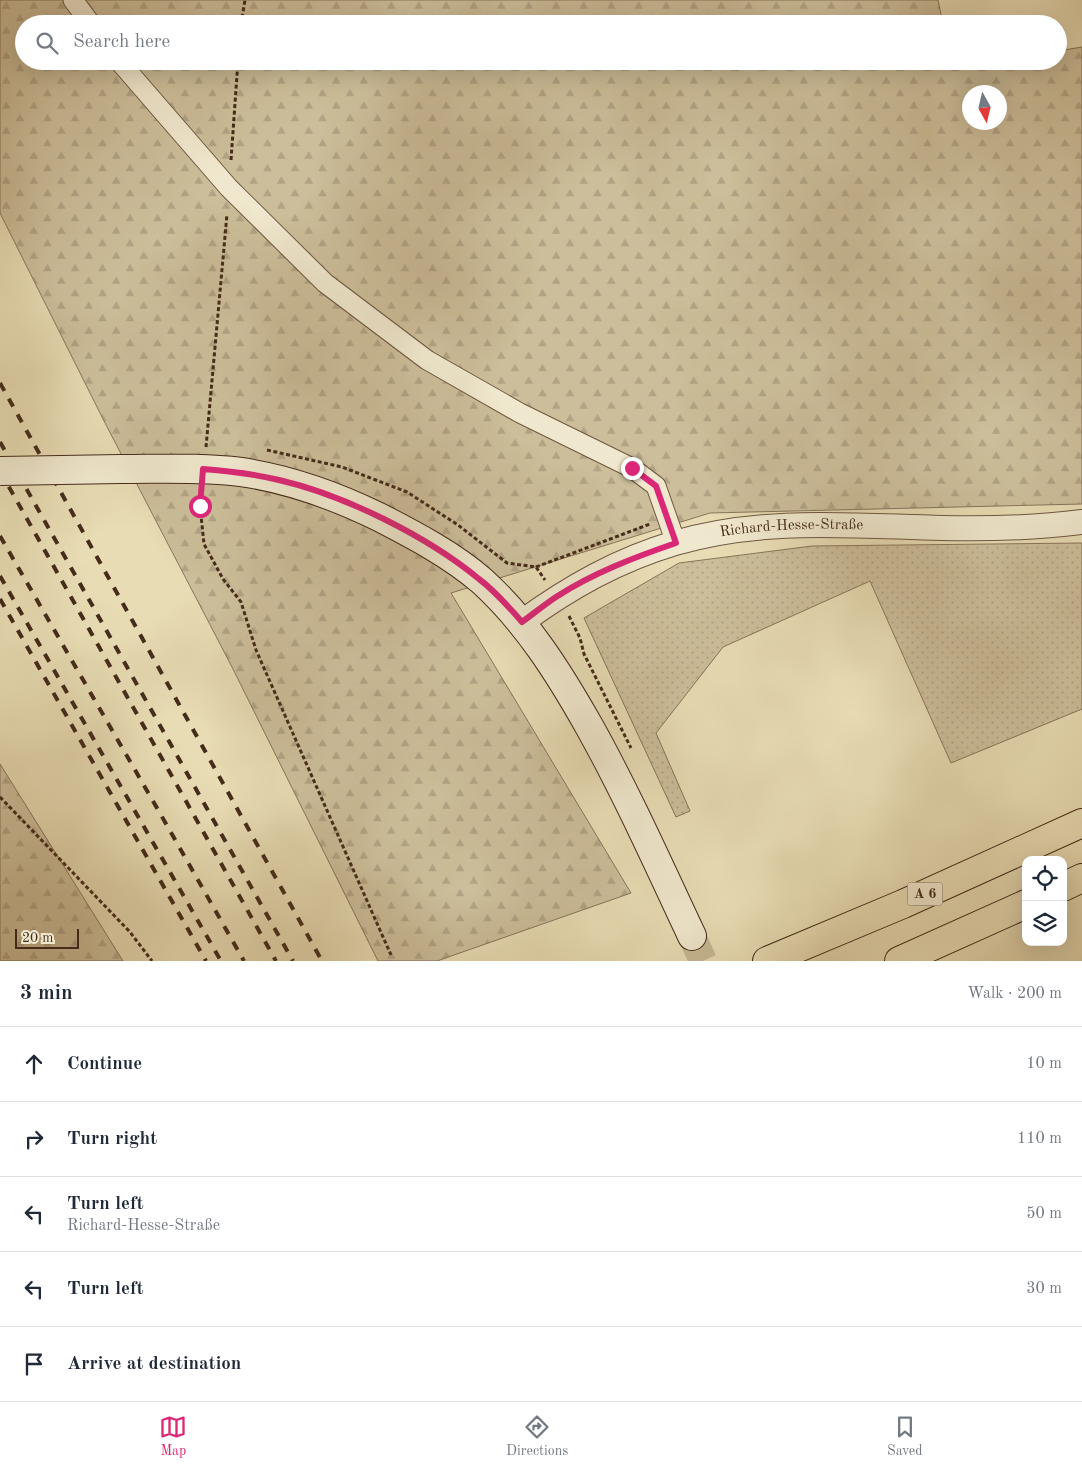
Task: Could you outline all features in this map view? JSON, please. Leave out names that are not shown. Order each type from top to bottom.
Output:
[{"type":"highway","name":"A 6","points":[[767,961],[904,904],[1082,823]]},
{"type":"highway","points":[[1067,885],[1082,878]]},
{"type":"highway","points":[[899,961],[1022,906]]},
{"type":"main road","points":[[0,471],[203,469],[243,473],[279,480],[314,490],[370,513],[462,565],[491,590],[522,622],[555,669],[595,737],[692,936]]},
{"type":"street","points":[[72,0],[84,15]]},
{"type":"street","points":[[127,70],[229,188],[326,283],[427,360],[520,413],[632,468],[656,486],[676,543]]},
{"type":"street","name":"Richard-Hesse-Straße","points":[[522,622],[557,597],[598,574],[644,554],[676,543],[719,533],[775,526],[850,524],[999,528],[1082,522]]},
{"type":"path","points":[[242,15],[245,0]]},
{"type":"path","points":[[237,70],[229,188],[200,506],[204,544],[223,579],[241,602],[256,650],[391,955]]},
{"type":"path","points":[[536,567],[667,518]]},
{"type":"path","points":[[0,796],[130,932],[152,961]]},
{"type":"green space","points":[[0,0],[938,0],[941,15],[15,15],[15,70],[1067,70],[1067,50],[1082,47],[1082,504],[710,513],[451,593],[631,893],[437,961],[378,961],[232,667],[104,421],[0,213]]},
{"type":"green space","points":[[1082,543],[1082,709],[951,763],[870,581],[723,647],[656,733],[690,811],[676,817],[584,618],[679,563],[812,546]]},
{"type":"green space","points":[[0,764],[123,961],[0,961]]},
{"type":"tunnel","points":[[692,936],[703,961]]},
{"type":"railway","points":[[0,383],[322,961]]},
{"type":"railway","points":[[0,442],[293,961]]},
{"type":"railway","points":[[0,471],[276,961]]},
{"type":"railway","points":[[0,536],[244,961]]},
{"type":"railway","points":[[0,576],[221,961]]},
{"type":"railway","points":[[0,599],[206,961]]},
{"type":"route","points":[[200,506],[203,469],[243,473],[279,480],[314,490],[347,502],[391,523],[462,565],[480,579],[522,622],[578,584],[621,563],[676,543],[656,486],[632,468]]}]
